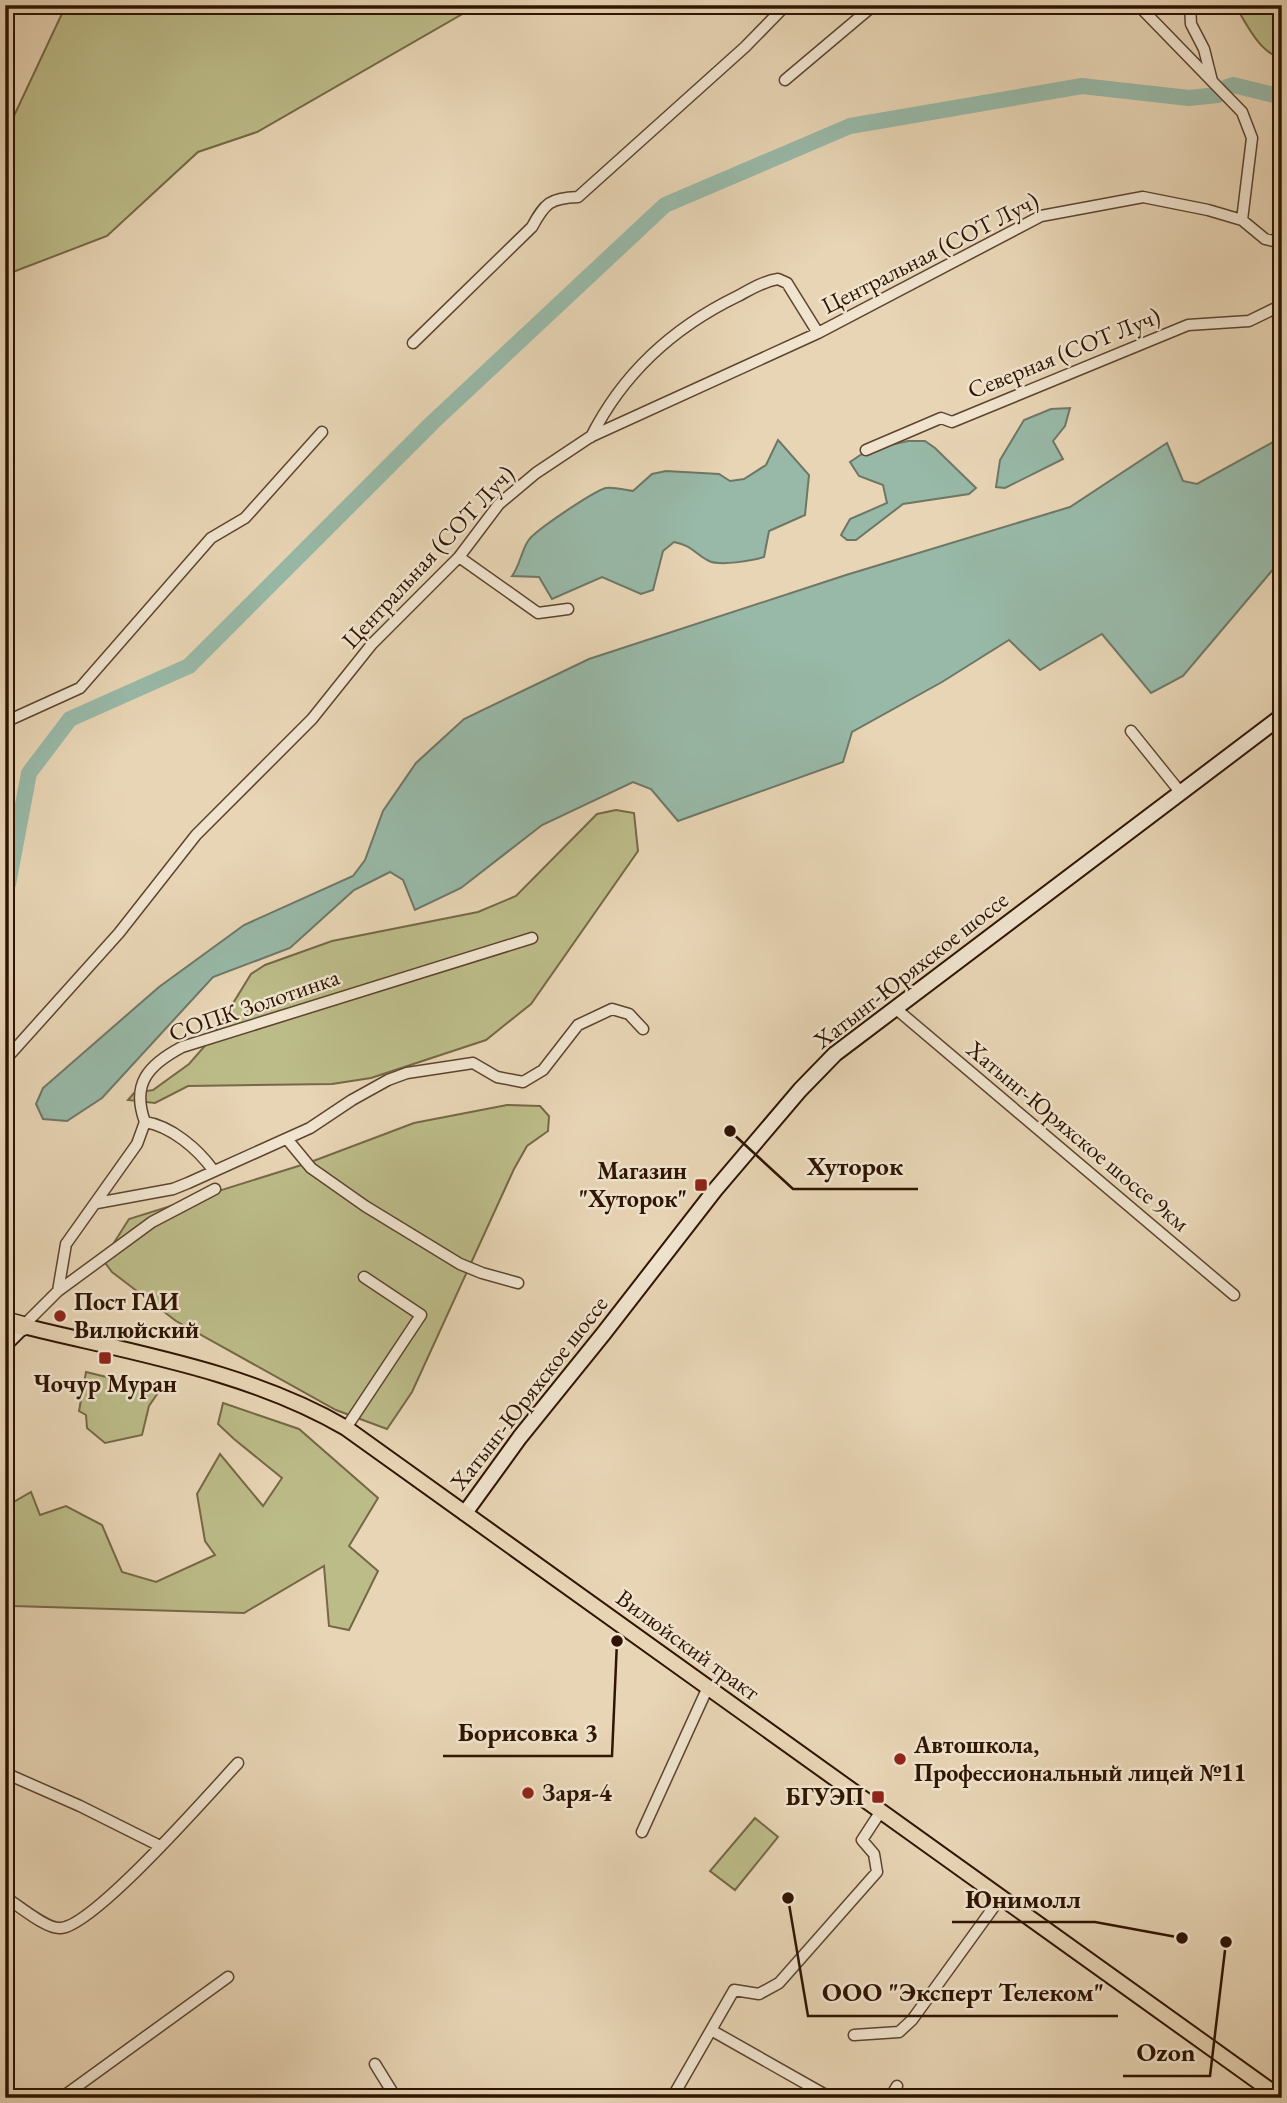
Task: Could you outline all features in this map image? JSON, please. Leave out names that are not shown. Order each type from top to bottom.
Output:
[{"type":"main road","name":"Хатынг-Юряхское шоссе","points":[[465,1513],[520,1437],[715,1190],[800,1090],[835,1054],[1282,716]]},
{"type":"main road","name":"Вилюйский тракт","points":[[14,1323],[238,1379],[294,1400],[346,1428],[1281,2098]]},
{"type":"main road","points":[[5,1345],[14,1323]]},
{"type":"street","points":[[413,344],[532,227],[543,207],[560,198],[578,197],[745,47],[786,5]]},
{"type":"street","points":[[785,80],[874,5]]},
{"type":"street","points":[[1138,5],[1241,112],[1252,138],[1242,220]]},
{"type":"street","points":[[1190,5],[1191,24],[1204,49],[1212,81]]},
{"type":"street","name":"Центральная (СОТ Луч)","points":[[5,1060],[119,933],[196,835],[312,719],[372,644],[459,558],[499,504],[514,489],[563,453],[590,437],[818,333],[1041,216],[1143,197],[1242,220],[1265,239],[1282,243]]},
{"type":"street","points":[[590,437],[612,398],[644,360],[681,329],[725,302],[763,284],[778,279],[787,283],[818,333]]},
{"type":"street","name":"Северная (СОТ Луч)","points":[[866,450],[941,418],[952,422],[1188,325],[1249,321],[1282,305]]},
{"type":"street","points":[[5,722],[80,688],[211,538],[245,518],[322,432]]},
{"type":"street","points":[[459,558],[538,613],[568,609]]},
{"type":"street","points":[[1131,731],[1181,793]]},
{"type":"street","name":"СОПК Золотинка","points":[[145,1122],[139,1105],[142,1082],[147,1074],[182,1047],[532,937]]},
{"type":"street","name":"Хатынг-Юряхское шоссе 9км","points":[[895,1008],[1234,1295]]},
{"type":"street","points":[[97,1203],[173,1188],[310,1128],[352,1100],[407,1073],[473,1063],[497,1077],[523,1082],[543,1070],[578,1025],[612,1009],[629,1014],[643,1029]]},
{"type":"street","points":[[58,1291],[66,1244],[136,1144],[145,1122],[154,1123],[187,1143],[213,1170]]},
{"type":"street","points":[[287,1139],[310,1168],[365,1206],[460,1264],[519,1283]]},
{"type":"street","points":[[14,1323],[152,1222],[215,1189]]},
{"type":"street","points":[[346,1428],[421,1315],[364,1277]]},
{"type":"street","points":[[642,1832],[708,1687]]},
{"type":"street","points":[[5,1897],[47,1925],[63,1928],[76,1922],[119,1888],[238,1763]]},
{"type":"street","points":[[5,1773],[160,1846]]},
{"type":"street","points":[[672,2098],[734,1990],[760,1994],[779,1983],[877,1872],[874,1854],[862,1840],[881,1811]]},
{"type":"street","points":[[853,2035],[899,2032],[912,2020],[1001,1897]]},
{"type":"street","points":[[61,2098],[228,1977]]},
{"type":"street","points":[[710,2030],[831,2098]]},
{"type":"street","points":[[375,2064],[396,2098]]},
{"type":"street","points":[[890,2098],[897,2086]]},
{"type":"green space","points":[[66,5],[478,5],[257,132],[198,152],[107,236],[5,275],[5,135]]},
{"type":"green space","points":[[1235,5],[1282,5],[1282,58],[1267,51],[1260,44]]},
{"type":"green space","points":[[616,810],[634,813],[638,851],[531,1004],[486,1040],[371,1078],[332,1084],[188,1086],[155,1103],[128,1100],[134,1093],[153,1090],[189,1064],[211,1039],[251,974],[265,965],[332,941],[478,912],[516,896],[597,814]]},
{"type":"green space","points":[[507,1105],[540,1106],[549,1116],[548,1131],[527,1146],[514,1169],[412,1392],[387,1429],[336,1410],[176,1321],[112,1272],[103,1260],[129,1219],[308,1163],[414,1123]]},
{"type":"green space","points":[[86,1372],[160,1390],[149,1406],[142,1435],[105,1443],[87,1428],[86,1415],[79,1411]]},
{"type":"green space","points":[[223,1403],[299,1429],[378,1498],[349,1546],[378,1571],[349,1630],[329,1626],[324,1566],[244,1613],[13,1606],[5,1603],[5,1507],[31,1492],[40,1515],[66,1506],[102,1525],[122,1572],[156,1582],[215,1555],[205,1541],[197,1494],[220,1454],[263,1506],[282,1478],[218,1424]]},
{"type":"green space","points":[[755,1818],[778,1837],[735,1890],[710,1871]]},
{"type":"shaded area","points":[[1070,408],[1065,426],[1053,441],[1063,459],[1005,488],[996,487],[1000,460],[1024,420],[1051,409]]},
{"type":"shaded area","points":[[1282,437],[1281,560],[1183,676],[1151,693],[1102,634],[1040,670],[1009,640],[942,682],[852,732],[843,762],[678,821],[651,789],[633,782],[542,825],[461,888],[415,910],[403,880],[390,872],[354,890],[290,948],[213,977],[102,1098],[67,1121],[43,1119],[36,1104],[43,1088],[159,987],[244,925],[353,876],[365,860],[383,811],[416,763],[464,719],[589,659],[846,575],[1070,507],[1167,443],[1183,481],[1197,484]]},
{"type":"shaded area","points":[[778,440],[809,475],[805,515],[769,531],[764,557],[736,562],[714,562],[674,542],[663,551],[653,590],[641,594],[602,577],[552,599],[539,577],[512,576],[528,541],[533,536],[599,491],[609,488],[633,491],[652,474],[666,471],[719,474],[730,481],[744,479],[766,465]]},
{"type":"shaded area","points":[[908,441],[925,441],[976,488],[969,494],[903,504],[856,540],[847,540],[841,535],[850,519],[887,503],[883,485],[859,476],[850,462],[868,450]]},
{"type":"waterway","points":[[1227,87],[1233,85],[1282,97]]},
{"type":"waterway","points":[[5,886],[8,884],[29,773],[70,719],[189,666],[433,422],[665,205],[850,126],[1082,86],[1189,98],[1218,95]]},
{"type":"place","name":"Хуторок","points":[[730,1131]]},
{"type":"place","name":"Магазин \"Хуторок\"","points":[[701,1185]]},
{"type":"place","name":"Пост ГАИ Вилюйский","points":[[60,1316]]},
{"type":"place","name":"Чочур Муран","points":[[105,1358]]},
{"type":"place","name":"Борисовка 3","points":[[617,1641]]},
{"type":"place","name":"Автошкола, Профессиональный лицей №11","points":[[900,1759]]},
{"type":"place","name":"Заря-4","points":[[528,1793]]},
{"type":"place","name":"БГУЭП","points":[[878,1797]]},
{"type":"place","name":"ООО \"Эксперт Телеком\"","points":[[788,1898]]},
{"type":"place","name":"Юнимолл","points":[[1182,1938]]},
{"type":"place","name":"Ozon","points":[[1226,1942]]}]
